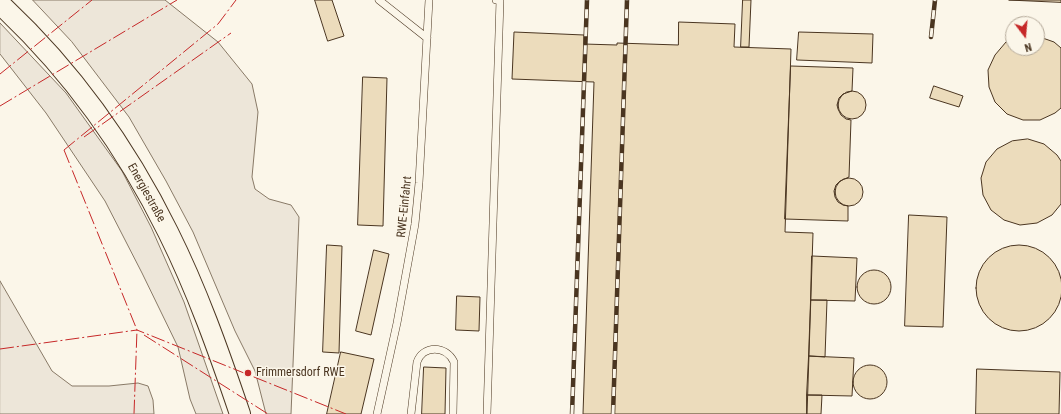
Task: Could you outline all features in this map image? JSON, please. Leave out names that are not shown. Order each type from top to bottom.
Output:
[{"type":"main road","name":"Energiestraße","points":[[0,4],[30,34],[78,89],[118,145],[139,179],[170,237],[196,294],[240,414]]},
{"type":"lane","points":[[379,0],[427,38]]},
{"type":"lane","name":"RWE-Einfahrt","points":[[378,414],[415,224],[419,183],[429,0]]},
{"type":"lane","points":[[487,414],[500,0],[496,0]]},
{"type":"lane","points":[[411,414],[416,362],[427,350],[435,350],[446,351],[452,357],[454,362],[453,414]]},
{"type":"shaded area","points":[[33,0],[165,0],[218,42],[252,84],[258,112],[252,177],[255,189],[269,199],[291,205],[299,217],[291,414],[266,414],[255,371],[235,331],[193,232],[166,181],[129,117],[72,42]]},
{"type":"shaded area","points":[[0,23],[66,93],[122,171],[151,227],[184,302],[223,414],[196,414],[190,399],[178,347],[142,273],[105,201],[46,113],[0,54]]},
{"type":"shaded area","points":[[0,281],[52,371],[72,386],[109,386],[138,383],[148,386],[153,400],[154,414],[0,414]]},
{"type":"building","points":[[315,0],[332,0],[344,36],[328,41]]},
{"type":"building","points":[[743,0],[751,0],[749,47],[741,47]]},
{"type":"building","points":[[1009,0],[1061,0],[1061,2]]},
{"type":"building","points":[[679,22],[735,24],[734,47],[791,49],[785,232],[813,233],[807,414],[583,414],[594,82],[512,79],[514,32],[584,35],[584,44],[617,45],[617,43],[678,45]]},
{"type":"building","points":[[799,32],[873,34],[872,63],[797,60]]},
{"type":"building","points":[[1045,39],[1054,42],[1061,48],[1061,108],[1055,113],[1040,120],[1023,120],[1007,114],[995,102],[989,87],[988,70],[995,55],[1005,43],[1005,56],[1045,56]]},
{"type":"building","points":[[791,66],[853,68],[852,91],[843,94],[839,98],[837,105],[841,115],[846,119],[851,120],[849,177],[840,181],[836,185],[834,191],[838,202],[848,206],[848,221],[785,219]]},
{"type":"building","points":[[363,77],[387,78],[383,226],[358,225]]},
{"type":"building","points":[[934,86],[963,96],[959,107],[930,98]]},
{"type":"building","points":[[852,91],[862,95],[866,105],[862,115],[852,119],[842,115],[838,105],[842,95]]},
{"type":"building","points":[[1028,139],[1044,144],[1057,155],[1061,161],[1061,204],[1052,215],[1037,223],[1020,225],[1004,220],[991,210],[983,195],[981,178],[986,162],[997,149],[1012,141]]},
{"type":"building","points":[[849,178],[859,182],[863,192],[859,202],[849,206],[839,202],[835,192],[839,182]]},
{"type":"building","points":[[909,215],[947,217],[943,327],[905,326]]},
{"type":"building","points":[[327,245],[342,246],[339,353],[323,352]]},
{"type":"building","points":[[1019,245],[1035,249],[1049,258],[1058,272],[1062,288],[1058,304],[1049,318],[1035,327],[1019,331],[1003,327],[989,318],[980,304],[976,288],[980,272],[989,258],[1003,249]]},
{"type":"building","points":[[374,250],[389,254],[371,335],[356,331]]},
{"type":"building","points":[[812,256],[857,258],[855,301],[811,300]]},
{"type":"building","points":[[871,270],[877,270],[886,275],[890,281],[890,293],[886,299],[877,304],[871,304],[862,299],[857,290],[857,284],[862,275]]},
{"type":"building","points":[[457,296],[480,297],[479,331],[456,330]]},
{"type":"building","points":[[811,300],[827,300],[825,357],[809,356]]},
{"type":"building","points":[[341,352],[374,359],[361,414],[327,414]]},
{"type":"building","points":[[809,356],[854,358],[852,396],[807,395]]},
{"type":"building","points":[[870,365],[882,370],[887,382],[882,394],[870,399],[858,394],[853,382],[858,370]]},
{"type":"building","points":[[424,367],[446,368],[445,414],[422,414]]},
{"type":"building","points":[[977,369],[1060,372],[1059,414],[976,414]]},
{"type":"building","points":[[807,395],[822,395],[821,414],[807,414]]},
{"type":"railway","points":[[572,414],[587,0]]},
{"type":"railway","points":[[613,414],[627,0]]},
{"type":"railway","points":[[931,37],[935,0]]},
{"type":"power","points":[[0,74],[92,0]]},
{"type":"power","points":[[0,106],[177,0]]},
{"type":"power","points":[[64,150],[218,24],[236,0]]},
{"type":"power","points":[[84,137],[231,33]]},
{"type":"power","points":[[64,150],[137,330],[134,414]]},
{"type":"power","points":[[0,349],[137,330],[346,414]]},
{"type":"power","points":[[144,335],[268,414]]},
{"type":"place","name":"Frimmersdorf RWE","points":[[248,373]]}]
